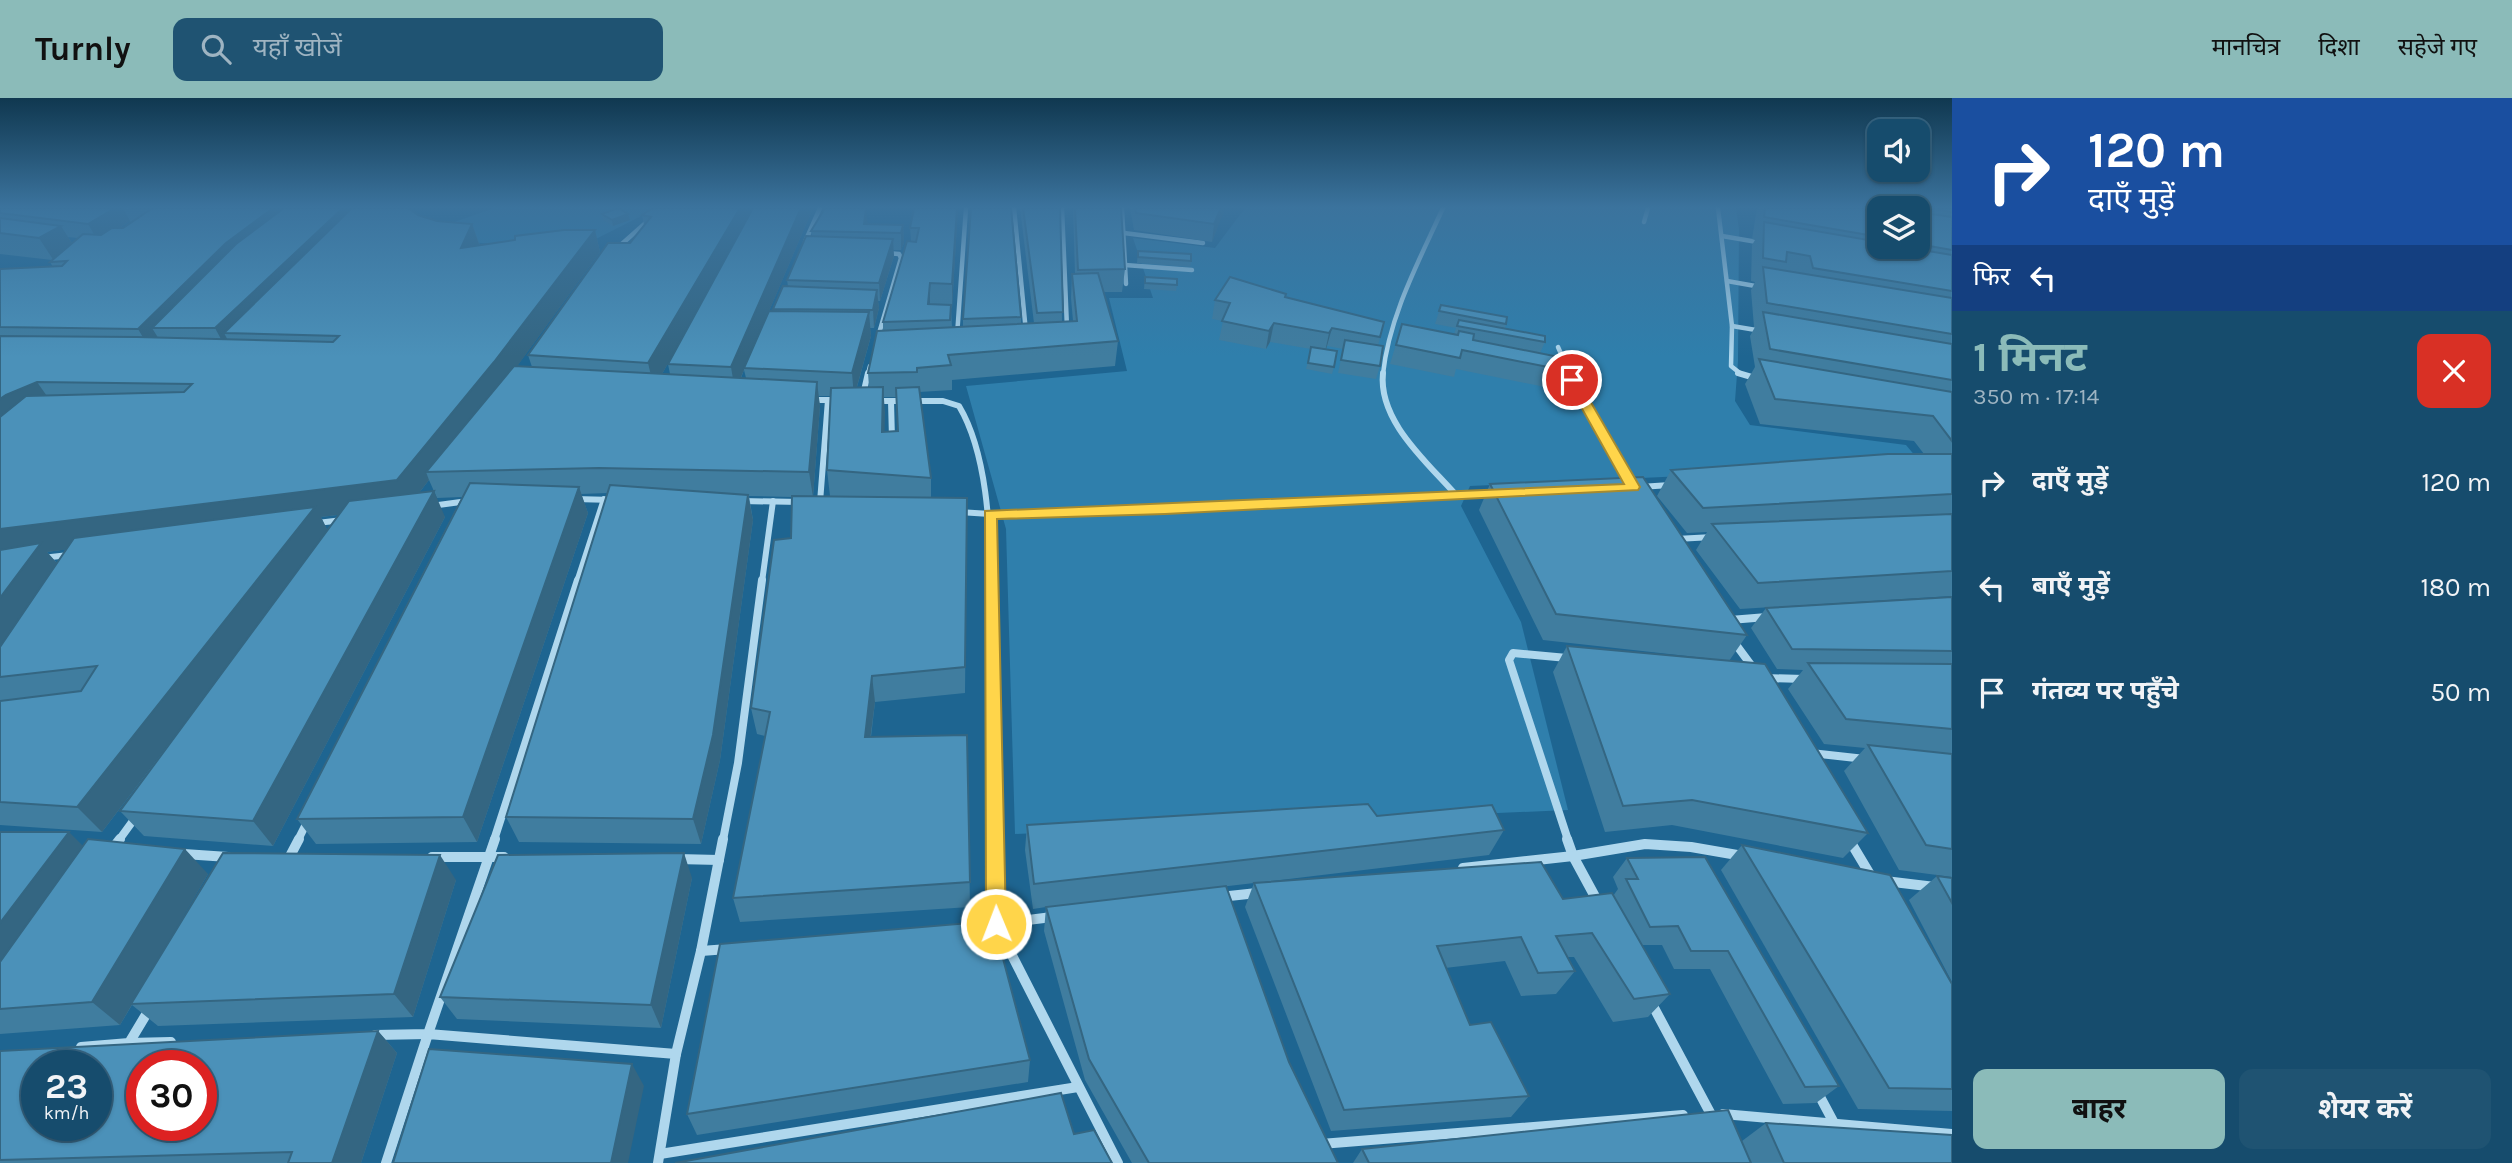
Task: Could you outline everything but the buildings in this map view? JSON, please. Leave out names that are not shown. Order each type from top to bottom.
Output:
[{"type":"street","points":[[877,341],[901,258]]},
{"type":"street","points":[[956,347],[962,258]]},
{"type":"street","points":[[1019,258],[1027,344]]},
{"type":"street","points":[[1064,258],[1068,336]]},
{"type":"street","points":[[1125,258],[1126,284]]},
{"type":"street","points":[[1422,258],[1388,337],[1382,388],[1390,412],[1456,495]]},
{"type":"street","points":[[1724,258],[1732,326],[1731,366],[1739,374],[1761,379]]},
{"type":"street","points":[[1125,265],[1192,270]]},
{"type":"street","points":[[1727,281],[1767,288]]},
{"type":"street","points":[[873,304],[886,305]]},
{"type":"street","points":[[1732,326],[1773,333]]},
{"type":"street","points":[[865,332],[879,332]]},
{"type":"street","points":[[1558,347],[1572,380],[1639,498]]},
{"type":"street","points":[[871,363],[861,400],[943,401],[958,405],[982,475],[990,514],[996,924],[1118,1163]]},
{"type":"street","points":[[806,400],[850,400]]},
{"type":"street","points":[[820,502],[828,400]]},
{"type":"street","points":[[891,401],[893,453]]},
{"type":"street","points":[[1619,488],[1673,485]]},
{"type":"street","points":[[951,511],[990,514],[1165,509],[1497,493]]},
{"type":"street","points":[[566,499],[618,500]]},
{"type":"street","points":[[386,1163],[489,857],[604,499]]},
{"type":"street","points":[[424,507],[482,500]]},
{"type":"street","points":[[464,513],[471,501]]},
{"type":"street","points":[[739,501],[833,503]]},
{"type":"street","points":[[772,501],[738,762],[701,951],[676,1054],[659,1158],[1078,1087]]},
{"type":"street","points":[[305,524],[355,518],[347,529]]},
{"type":"street","points":[[1672,551],[1665,540],[1719,537]]},
{"type":"street","points":[[36,559],[72,554]]},
{"type":"street","points":[[1767,691],[1761,678],[1719,620],[1774,617]]},
{"type":"street","points":[[1578,660],[1522,653],[1509,656],[1573,856],[1606,917]]},
{"type":"street","points":[[1748,677],[1815,679]]},
{"type":"street","points":[[1796,752],[1874,760]]},
{"type":"street","points":[[289,858],[314,809]]},
{"type":"street","points":[[105,859],[137,815]]},
{"type":"street","points":[[1845,833],[1873,880]]},
{"type":"street","points":[[1447,870],[1573,856],[1645,844],[1691,846],[1756,858]]},
{"type":"street","points":[[1691,846],[1697,859]]},
{"type":"street","points":[[100,847],[126,849]]},
{"type":"street","points":[[167,852],[235,858],[229,870]]},
{"type":"street","points":[[422,857],[516,857]]},
{"type":"street","points":[[275,858],[302,858]]},
{"type":"street","points":[[664,859],[719,860]]},
{"type":"street","points":[[1860,877],[1952,889]]},
{"type":"street","points":[[1212,898],[1267,892]]},
{"type":"street","points":[[1225,897],[1229,909]]},
{"type":"street","points":[[982,925],[1063,916]]},
{"type":"street","points":[[701,951],[741,948]]},
{"type":"street","points":[[1645,990],[1716,1125]]},
{"type":"street","points":[[129,1044],[156,997]]},
{"type":"street","points":[[360,1036],[428,1034],[676,1054]]},
{"type":"street","points":[[65,1048],[184,1042]]},
{"type":"street","points":[[1816,1087],[1834,1124]]},
{"type":"street","points":[[1312,1132],[1321,1149],[1711,1112],[1952,1134]]},
{"type":"shaded area","points":[[1140,258],[1739,258],[1735,401],[1750,425],[1906,445],[1927,470],[1855,468],[1470,486],[1461,506],[1521,622],[1568,810],[1015,834],[1006,529],[966,386],[1127,371],[1109,298],[1153,298]]},
{"type":"route","points":[[996,924],[990,514],[1165,509],[1633,487],[1572,380]]}]
